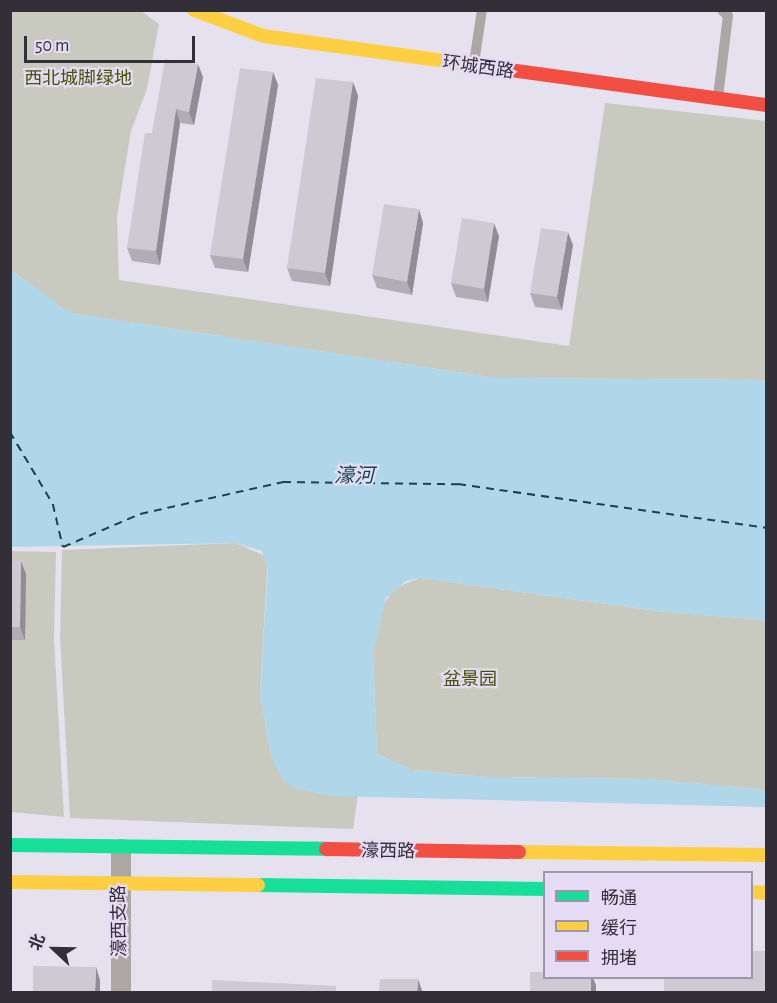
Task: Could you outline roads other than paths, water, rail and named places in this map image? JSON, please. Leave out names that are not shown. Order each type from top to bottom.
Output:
[{"type":"main road","name":"环城西路","points":[[194,10],[262,36],[473,68],[766,105]]},
{"type":"main road","name":"濠西路","points":[[10,845],[121,849],[766,855]]},
{"type":"main road","name":"濠西路","points":[[10,882],[543,889]]},
{"type":"street","name":"濠西支路","points":[[121,849],[119,882],[121,993]]},
{"type":"lane","points":[[473,68],[482,10]]},
{"type":"lane","points":[[717,100],[729,16],[722,10]]},
{"type":"water","name":"濠河","points":[[11,270],[70,313],[496,378],[766,380],[766,620],[665,612],[420,578],[406,581],[386,598],[373,654],[377,754],[411,770],[486,777],[648,779],[766,790],[766,807],[334,796],[297,789],[284,781],[271,757],[260,693],[268,569],[262,551],[235,543],[11,547]]},
{"type":"park label","name":"西北城脚绿地","points":[[78,79]]},
{"type":"park label","name":"盆景园","points":[[470,680]]}]
